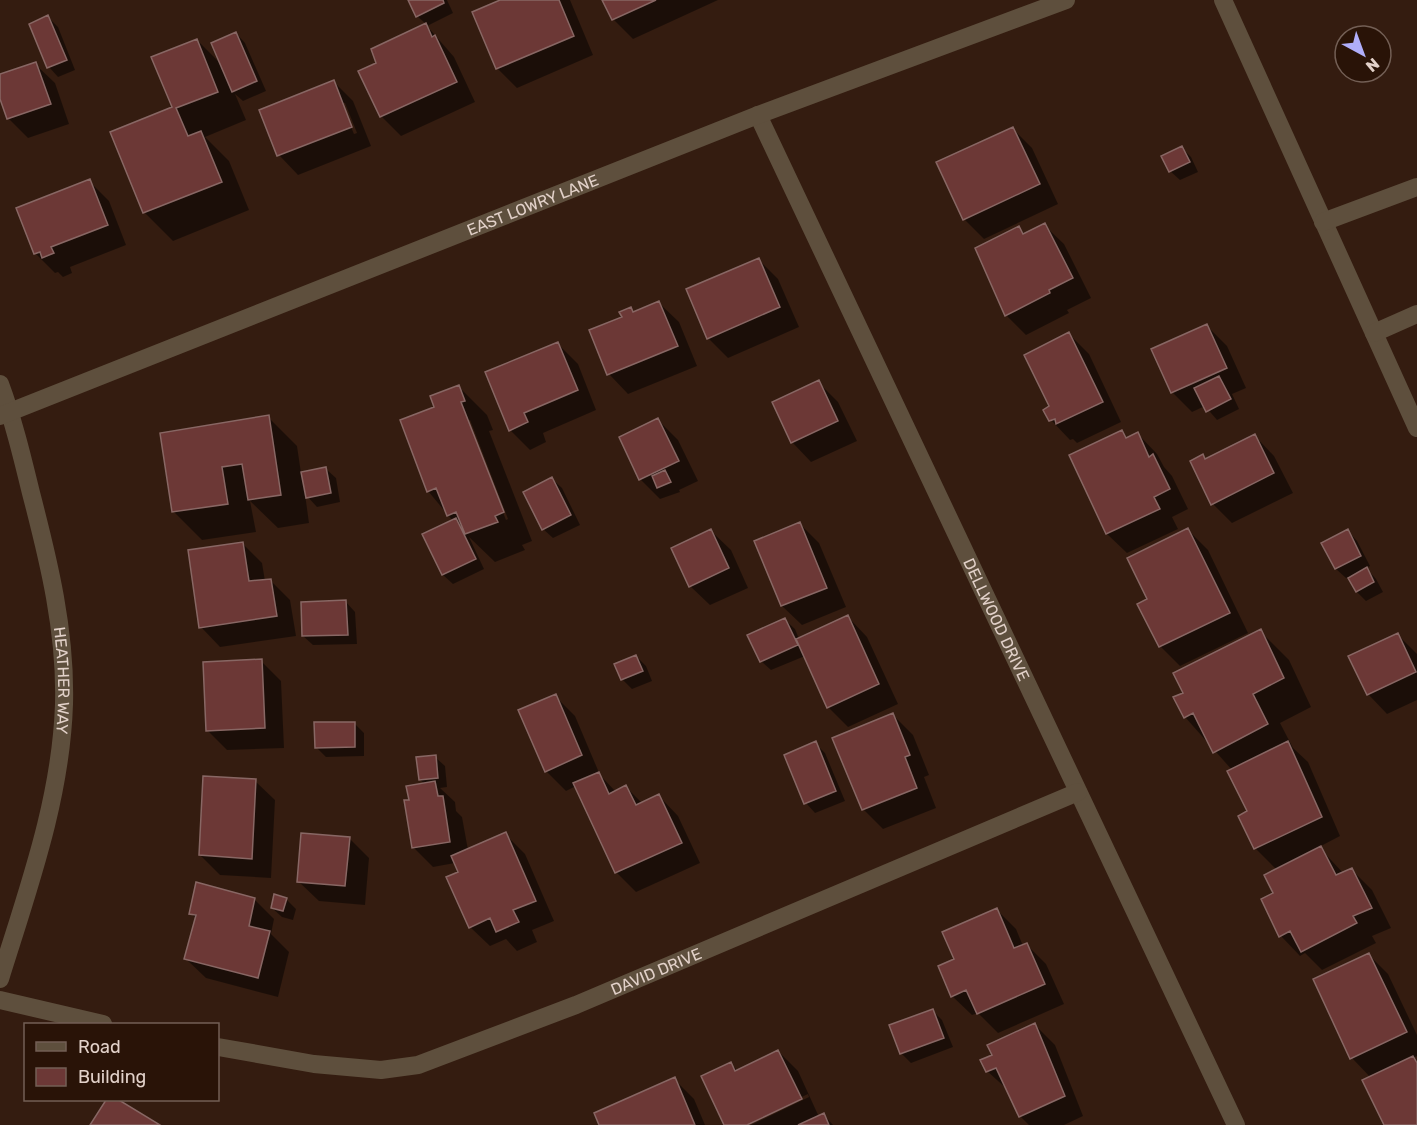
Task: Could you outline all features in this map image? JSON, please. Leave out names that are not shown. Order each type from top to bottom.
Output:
[{"type":"street","name":"EAST LOWRY LANE","points":[[5,414],[758,115],[1066,0]]},
{"type":"street","points":[[1223,0],[1417,428]]},
{"type":"street","name":"DELLWOOD DRIVE","points":[[758,115],[1236,1125]]},
{"type":"street","points":[[1323,222],[1417,188]]},
{"type":"street","points":[[1374,333],[1417,314]]},
{"type":"street","name":"HEATHER WAY","points":[[0,384],[5,414],[48,558],[61,634],[64,704],[56,776],[41,845],[0,979]]},
{"type":"street","name":"DAVID DRIVE","points":[[219,1047],[314,1064],[381,1070],[418,1065],[576,1005],[1078,792]]},
{"type":"street","points":[[0,1000],[99,1023]]},
{"type":"building","points":[[408,0],[443,0],[444,3],[416,17]]},
{"type":"building","points":[[500,0],[559,0],[574,36],[496,69],[472,12]]},
{"type":"building","points":[[602,0],[656,0],[612,20]]},
{"type":"building","points":[[48,15],[67,60],[47,68],[29,24]]},
{"type":"building","points":[[426,23],[432,37],[435,35],[457,82],[380,117],[358,71],[376,63],[371,49]]},
{"type":"building","points":[[236,32],[257,81],[232,92],[211,43]]},
{"type":"building","points":[[197,39],[218,92],[176,108],[188,136],[201,131],[222,182],[143,213],[110,132],[172,107],[151,57]]},
{"type":"building","points":[[36,62],[51,104],[7,119],[0,99],[0,74]]},
{"type":"building","points":[[334,80],[352,127],[277,156],[259,110]]},
{"type":"building","points":[[1013,127],[1040,184],[963,220],[936,162]]},
{"type":"building","points":[[1182,146],[1190,162],[1169,172],[1161,156]]},
{"type":"building","points":[[90,179],[108,225],[51,247],[54,253],[42,258],[40,252],[34,254],[16,208]]},
{"type":"building","points":[[1045,223],[1073,278],[1049,290],[1050,293],[1005,316],[975,248],[1019,226],[1023,234]]},
{"type":"building","points":[[759,258],[780,307],[707,339],[686,289]]},
{"type":"building","points":[[659,301],[678,346],[607,375],[589,330],[622,317],[619,312],[631,307],[633,312]]},
{"type":"building","points":[[1207,324],[1227,368],[1171,393],[1151,349]]},
{"type":"building","points":[[1069,332],[1103,402],[1056,424],[1055,419],[1049,421],[1043,410],[1049,406],[1024,355]]},
{"type":"building","points":[[558,342],[578,390],[524,413],[528,422],[509,431],[485,372]]},
{"type":"building","points":[[1219,376],[1231,399],[1206,412],[1194,388]]},
{"type":"building","points":[[819,380],[838,421],[791,443],[772,402]]},
{"type":"building","points":[[459,385],[465,401],[461,402],[504,512],[495,516],[498,522],[465,534],[456,512],[447,516],[436,488],[427,492],[400,420],[434,407],[430,396]]},
{"type":"building","points":[[269,415],[281,495],[248,500],[242,464],[222,467],[228,504],[172,512],[160,433]]},
{"type":"building","points":[[658,418],[679,461],[639,480],[619,437]]},
{"type":"building","points":[[1122,430],[1126,438],[1138,432],[1149,457],[1153,454],[1170,489],[1154,497],[1160,509],[1106,534],[1069,455]]},
{"type":"building","points":[[1255,434],[1274,473],[1211,505],[1190,461],[1203,454],[1205,459]]},
{"type":"building","points":[[326,467],[331,493],[306,498],[301,472]]},
{"type":"building","points":[[665,470],[671,482],[657,488],[652,476]]},
{"type":"building","points":[[552,477],[571,515],[542,530],[523,492]]},
{"type":"building","points":[[456,518],[476,559],[442,575],[422,534]]},
{"type":"building","points":[[800,522],[827,588],[781,606],[754,541]]},
{"type":"building","points":[[1188,528],[1230,613],[1159,647],[1137,604],[1147,599],[1127,558]]},
{"type":"building","points":[[711,529],[729,568],[689,587],[671,548]]},
{"type":"building","points":[[1348,529],[1361,556],[1335,569],[1321,543]]},
{"type":"building","points":[[243,542],[249,581],[271,579],[277,616],[199,628],[188,550]]},
{"type":"building","points":[[1367,567],[1374,582],[1356,592],[1348,578]]},
{"type":"building","points":[[346,600],[348,635],[302,636],[301,602]]},
{"type":"building","points":[[848,615],[879,684],[827,708],[796,639]]},
{"type":"building","points":[[785,618],[798,645],[760,662],[747,635]]},
{"type":"building","points":[[1261,629],[1284,678],[1253,694],[1268,724],[1213,753],[1193,713],[1184,718],[1173,697],[1183,693],[1173,673]]},
{"type":"building","points":[[1398,633],[1416,672],[1367,695],[1348,656]]},
{"type":"building","points":[[636,655],[643,671],[621,680],[614,664]]},
{"type":"building","points":[[262,659],[265,728],[206,731],[203,662]]},
{"type":"building","points":[[556,694],[582,755],[545,772],[518,710]]},
{"type":"building","points":[[893,713],[910,755],[905,757],[917,788],[862,810],[832,738]]},
{"type":"building","points":[[314,722],[355,722],[355,747],[315,748]]},
{"type":"building","points":[[816,741],[836,791],[804,804],[784,755]]},
{"type":"building","points":[[1288,741],[1322,817],[1254,849],[1238,816],[1247,811],[1227,771]]},
{"type":"building","points":[[436,755],[438,778],[419,780],[416,757]]},
{"type":"building","points":[[599,772],[609,794],[626,785],[636,805],[659,794],[682,843],[615,873],[573,783]]},
{"type":"building","points":[[203,776],[256,779],[252,859],[199,855]]},
{"type":"building","points":[[435,781],[438,796],[443,796],[450,842],[412,848],[404,800],[409,800],[406,786]]},
{"type":"building","points":[[506,832],[536,901],[513,910],[519,922],[496,932],[490,918],[469,928],[446,877],[458,872],[451,856]]},
{"type":"building","points":[[301,833],[350,837],[345,886],[297,882]]},
{"type":"building","points":[[1321,846],[1336,875],[1352,868],[1372,908],[1353,916],[1357,923],[1301,952],[1290,931],[1279,937],[1261,899],[1273,893],[1264,875]]},
{"type":"building","points":[[196,882],[255,898],[249,926],[270,931],[258,978],[184,959],[196,915],[189,914]]},
{"type":"building","points":[[274,894],[287,898],[283,911],[271,908]]},
{"type":"building","points":[[997,908],[1014,948],[1027,943],[1045,984],[977,1014],[966,990],[951,997],[938,966],[954,959],[942,932]]},
{"type":"building","points":[[1369,953],[1407,1032],[1350,1059],[1313,979]]},
{"type":"building","points":[[933,1009],[944,1038],[900,1054],[889,1025]]},
{"type":"building","points":[[1035,1023],[1065,1096],[1019,1117],[996,1068],[986,1072],[980,1060],[992,1055],[987,1045]]},
{"type":"building","points":[[778,1050],[802,1099],[747,1125],[724,1125],[701,1076],[731,1062],[735,1071]]},
{"type":"building","points":[[1413,1056],[1417,1063],[1417,1125],[1384,1125],[1362,1080]]},
{"type":"building","points":[[675,1077],[695,1125],[599,1125],[594,1113]]},
{"type":"building","points":[[105,1101],[121,1101],[160,1125],[90,1125]]},
{"type":"building","points":[[824,1113],[829,1125],[798,1125]]}]
